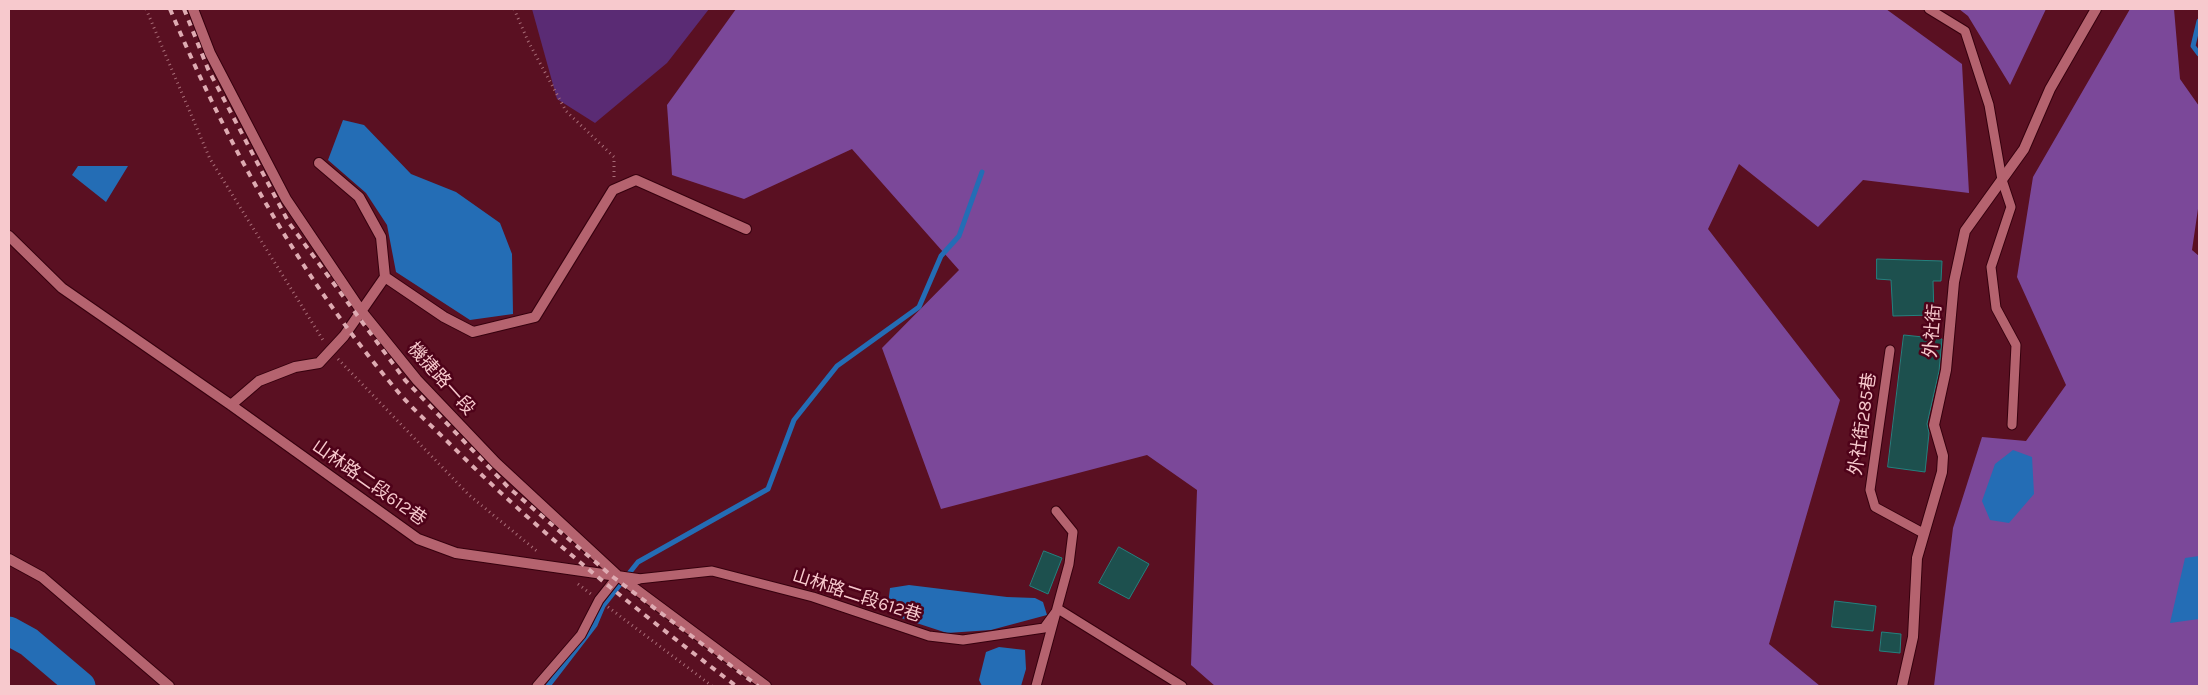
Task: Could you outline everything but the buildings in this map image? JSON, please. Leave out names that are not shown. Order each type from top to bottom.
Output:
[{"type":"street","name":"機捷路一段","points":[[193,9],[210,53],[286,199],[362,312],[417,380],[496,463],[619,577],[635,583],[766,686]]},
{"type":"street","name":"外社街","points":[[1902,686],[1913,637],[1917,558],[1942,472],[1943,456],[1934,425],[1946,370],[1954,282],[1965,231],[2024,149],[2050,88],[2096,9]]},
{"type":"street","points":[[231,405],[259,381],[295,367],[319,363],[344,336],[386,277],[381,237],[359,197],[319,163]]},
{"type":"street","points":[[386,277],[444,317],[473,332],[535,317],[613,190],[636,180],[746,229]]},
{"type":"street","name":"山林路二段612巷","points":[[9,236],[62,288],[231,405],[418,539],[456,553],[619,577]]},
{"type":"street","points":[[9,559],[42,577],[169,686]]},
{"type":"lane","points":[[1929,9],[1965,31],[1989,105],[2002,180],[2011,207],[1991,267],[1996,308],[2016,345],[2012,426]]},
{"type":"lane","name":"外社街285巷","points":[[1890,350],[1870,490],[1875,507],[1923,533]]},
{"type":"lane","name":"山林路二段612巷","points":[[1036,686],[1069,564],[1073,532],[1056,511]]},
{"type":"lane","name":"山林路二段612巷","points":[[635,583],[712,571],[813,597],[929,636],[964,640],[1044,628],[1058,609]]},
{"type":"lane","points":[[536,686],[581,635],[599,600],[619,577]]},
{"type":"lane","points":[[1058,609],[1182,686]]},
{"type":"path","points":[[514,9],[528,41],[566,111],[614,157],[613,190]]},
{"type":"path","points":[[614,611],[712,686]]},
{"type":"shaded area","points":[[532,9],[709,9],[667,63],[595,123],[557,99]]},
{"type":"shaded area","points":[[736,9],[1886,9],[1962,64],[1969,193],[1863,180],[1818,227],[1739,164],[1708,229],[1840,400],[1769,644],[1820,686],[1215,686],[1191,665],[1197,490],[1147,455],[941,509],[882,348],[959,270],[852,149],[744,199],[672,175],[667,105]]},
{"type":"shaded area","points":[[1959,9],[2046,9],[2010,85],[1968,16]]},
{"type":"shaded area","points":[[2130,9],[2174,9],[2180,79],[2199,106],[2199,202],[2192,250],[2199,256],[2199,686],[1934,686],[1953,528],[1982,437],[2026,441],[2066,385],[2017,277],[2033,177]]},
{"type":"water","points":[[343,120],[364,125],[411,174],[456,192],[500,223],[512,254],[513,314],[470,320],[396,272],[387,225],[366,193],[328,160]]},
{"type":"water","points":[[78,166],[128,166],[106,202],[72,175]]},
{"type":"water","points":[[2013,450],[2032,457],[2034,494],[2009,523],[1990,520],[1982,501],[1995,464]]},
{"type":"water","points":[[2199,556],[2199,619],[2170,623],[2185,558]]},
{"type":"water","points":[[909,585],[1007,597],[1035,598],[1043,602],[1047,615],[991,630],[947,633],[892,615],[888,604],[890,588]]},
{"type":"water","points":[[999,647],[1025,650],[1026,669],[1021,686],[982,686],[979,680],[986,652]]},
{"type":"waterway","points":[[2199,21],[2193,46],[2199,54]]},
{"type":"waterway","points":[[548,686],[595,625],[603,606],[638,562],[768,489],[794,420],[837,366],[919,307],[941,256],[959,236],[982,172]]},
{"type":"waterway","points":[[9,631],[29,642],[81,686]]},
{"type":"railway","points":[[170,9],[216,109],[268,207],[296,254],[327,300],[394,387],[414,410],[484,478],[554,540],[662,629],[736,686]]},
{"type":"railway","points":[[184,9],[208,69],[289,223],[405,380],[508,487],[613,577],[758,686]]}]
